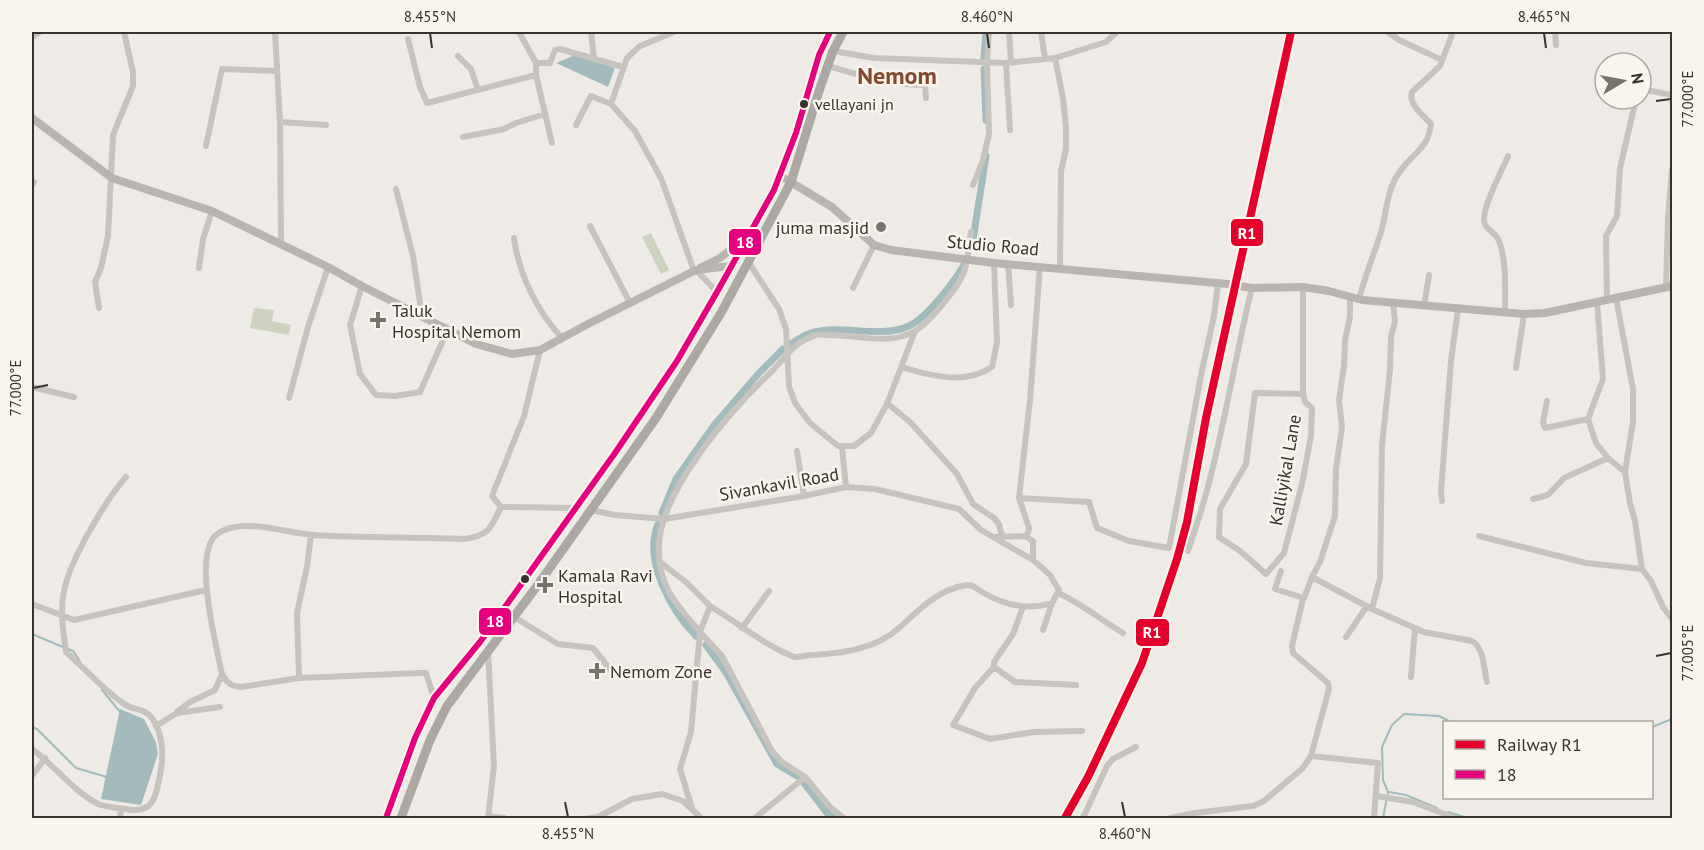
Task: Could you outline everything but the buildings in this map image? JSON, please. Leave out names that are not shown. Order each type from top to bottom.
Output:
[{"type":"main road","points":[[386,819],[415,738],[434,698],[480,642],[575,508],[677,361],[717,292],[774,190],[796,133],[819,55],[830,32]]},
{"type":"main road","points":[[401,819],[415,777],[447,706],[514,617],[656,418],[744,272],[791,182],[833,51],[843,32]]},
{"type":"main road","points":[[730,266],[744,272]]},
{"type":"main road","points":[[480,642],[488,651]]},
{"type":"street","points":[[32,37],[40,32]]},
{"type":"street","points":[[99,309],[95,282],[108,236],[113,135],[133,86],[133,72],[124,32]]},
{"type":"street","points":[[274,32],[280,122],[281,245]]},
{"type":"street","points":[[519,32],[536,63],[536,75],[552,143]]},
{"type":"street","points":[[591,32],[594,59]]},
{"type":"street","points":[[610,104],[627,58],[640,45],[674,32]]},
{"type":"street","points":[[973,185],[983,160],[989,134],[987,63],[989,32]]},
{"type":"street","points":[[1009,32],[1010,129]]},
{"type":"street","points":[[1041,32],[1045,59]]},
{"type":"street","points":[[833,51],[874,58],[1009,62],[1055,58],[1106,42],[1117,32]]},
{"type":"street","points":[[1388,32],[1399,40],[1442,60]]},
{"type":"street","points":[[1170,819],[1195,813],[1253,806],[1264,801],[1303,768],[1311,756],[1329,689],[1328,683],[1293,653],[1292,646],[1304,598],[1320,562],[1335,516],[1336,469],[1342,427],[1339,400],[1345,340],[1354,297],[1381,231],[1392,188],[1400,170],[1423,147],[1429,136],[1431,124],[1412,102],[1412,92],[1440,66],[1453,32]]},
{"type":"street","points":[[1555,32],[1556,45]]},
{"type":"street","points":[[408,39],[420,87],[427,103],[536,75]]},
{"type":"street","points":[[536,63],[550,63],[555,50],[560,49],[623,67]]},
{"type":"street","points":[[458,56],[471,69],[478,90]]},
{"type":"street","points":[[1055,58],[1066,128],[1066,149],[1061,171],[1060,268]]},
{"type":"street","points":[[828,66],[882,81],[925,85],[926,98]]},
{"type":"street","points":[[206,146],[222,69],[277,71]]},
{"type":"street","points":[[1653,91],[1672,95]]},
{"type":"street","points":[[576,125],[591,96],[610,104],[635,131],[661,178],[695,270],[717,292]]},
{"type":"street","points":[[1607,300],[1606,236],[1617,216],[1620,168],[1633,111]]},
{"type":"street","points":[[463,137],[504,129],[545,114]]},
{"type":"street","points":[[32,118],[112,178],[212,211],[328,267],[477,344],[512,354],[540,350],[720,258],[749,235]]},
{"type":"street","points":[[280,122],[326,125]]},
{"type":"street","points":[[1505,313],[1506,284],[1498,238],[1485,225],[1484,218],[1496,181],[1509,156]]},
{"type":"street","points":[[1669,287],[1667,236],[1672,169]]},
{"type":"street","name":"Studio Road","points":[[779,175],[832,207],[874,245],[891,250],[966,261],[1040,266],[1252,288],[1303,287],[1393,303],[1524,314],[1545,313],[1669,287]]},
{"type":"street","points":[[396,189],[413,256],[422,316]]},
{"type":"street","points":[[199,268],[203,239],[212,211]]},
{"type":"street","points":[[590,226],[630,303]]},
{"type":"street","points":[[843,818],[830,807],[805,777],[782,762],[772,751],[722,656],[669,595],[660,562],[659,545],[664,519],[686,473],[730,415],[787,352],[816,335],[888,339],[915,331],[930,319],[964,272],[971,232]]},
{"type":"street","points":[[514,238],[516,257],[523,275],[546,321],[562,338]]},
{"type":"street","points":[[853,288],[874,245]]},
{"type":"street","points":[[749,263],[778,309],[786,329],[789,386],[795,403],[810,423],[838,446],[854,446],[871,433],[887,403],[915,331]]},
{"type":"street","points":[[902,367],[928,375],[961,378],[981,374],[992,367],[997,342],[994,263]]},
{"type":"street","points":[[1008,263],[1011,305]]},
{"type":"street","points":[[695,270],[730,266]]},
{"type":"street","points":[[1025,536],[1029,528],[1019,498],[1030,400],[1040,266]]},
{"type":"street","points":[[289,398],[308,327],[328,267]]},
{"type":"street","points":[[1424,306],[1429,275]]},
{"type":"street","points":[[1019,498],[1089,502],[1097,528],[1129,542],[1169,548],[1214,316],[1218,283]]},
{"type":"street","points":[[362,286],[350,325],[360,374],[376,395],[395,396],[420,392],[448,329]]},
{"type":"street","name":"Kalliyikal Lane","points":[[1303,287],[1304,394],[1305,402],[1312,408],[1311,436],[1284,553],[1266,574],[1240,551],[1219,537],[1220,509],[1246,464],[1255,393],[1304,394]]},
{"type":"street","points":[[1188,551],[1206,495],[1240,330],[1252,288]]},
{"type":"street","points":[[1616,298],[1633,388],[1633,422],[1625,471],[1642,569],[1672,619]]},
{"type":"street","points":[[1596,302],[1603,379],[1588,419],[1596,443],[1608,458],[1625,471]]},
{"type":"street","points":[[1347,637],[1370,607],[1380,578],[1382,445],[1391,337],[1395,321],[1393,303]]},
{"type":"street","points":[[1442,501],[1451,361],[1458,309]]},
{"type":"street","points":[[1516,368],[1524,314]]},
{"type":"street","points":[[540,350],[525,416],[492,496],[501,507],[575,508]]},
{"type":"street","points":[[32,387],[74,397]]},
{"type":"street","points":[[1547,401],[1543,422],[1545,428],[1588,419]]},
{"type":"street","points":[[887,403],[911,423],[957,474],[973,504],[994,518],[999,524],[998,536],[1025,536],[1033,541],[1033,560]]},
{"type":"street","points":[[842,447],[846,487]]},
{"type":"street","points":[[797,451],[804,496]]},
{"type":"street","points":[[1533,499],[1548,495],[1564,478],[1608,458]]},
{"type":"street","points":[[32,748],[75,788],[99,804],[138,812],[150,805],[160,778],[164,758],[152,717],[143,711],[125,705],[66,652],[62,616],[64,590],[73,564],[111,494],[126,477]]},
{"type":"street","name":"Sivankavil Road","points":[[591,510],[615,515],[664,519],[846,487],[875,489],[959,509],[981,530],[998,536],[1015,551],[1033,560],[1056,581],[1058,593]]},
{"type":"street","points":[[434,698],[426,674],[299,678],[241,687],[232,686],[222,675],[206,590],[208,550],[212,539],[218,533],[234,527],[254,527],[311,535],[464,539],[482,536],[490,530],[501,507]]},
{"type":"street","points":[[299,678],[297,613],[308,567],[311,535]]},
{"type":"street","points":[[1479,536],[1586,563],[1642,569]]},
{"type":"street","points":[[660,562],[710,606],[759,640],[795,657],[835,654],[869,646],[897,630],[917,609],[949,590],[964,585],[971,584],[990,596],[1023,607],[1052,603]]},
{"type":"street","points":[[1281,571],[1275,589],[1304,598]]},
{"type":"street","points":[[1312,577],[1424,632],[1472,641],[1480,649],[1487,682]]},
{"type":"street","points":[[32,604],[74,620],[206,590]]},
{"type":"street","points":[[742,628],[769,591]]},
{"type":"street","points":[[1043,630],[1052,603],[1058,593],[1072,599],[1100,620],[1123,633]]},
{"type":"street","points":[[692,808],[680,769],[691,732],[700,632],[710,606]]},
{"type":"street","points":[[1023,607],[1013,634],[994,662],[994,667],[975,688],[953,725],[990,739],[1034,732],[1082,731]]},
{"type":"street","points":[[514,617],[558,644],[593,648],[610,669]]},
{"type":"street","points":[[1411,677],[1415,628]]},
{"type":"street","points":[[488,651],[494,766],[488,817],[504,819]]},
{"type":"street","points":[[994,667],[1015,682],[1076,685]]},
{"type":"street","points":[[156,726],[190,702],[215,690],[222,675]]},
{"type":"street","points":[[177,713],[220,707]]},
{"type":"street","points":[[1083,819],[1107,766],[1113,759],[1136,747]]},
{"type":"street","points":[[1311,756],[1378,762],[1380,796],[1374,819]]},
{"type":"street","points":[[32,776],[45,758]]},
{"type":"street","points":[[755,819],[805,777]]},
{"type":"street","points":[[588,819],[598,818],[632,799],[662,794],[683,801],[701,819]]},
{"type":"street","points":[[1380,796],[1413,802],[1455,819]]},
{"type":"street","points":[[120,819],[121,809]]},
{"type":"green space","points":[[651,233],[669,270],[661,274],[642,237]]},
{"type":"green space","points":[[254,308],[274,310],[272,321],[291,325],[289,335],[250,328]]},
{"type":"water","points":[[575,55],[615,68],[608,87],[556,63]]},
{"type":"water","points":[[120,709],[144,719],[156,742],[158,754],[141,805],[101,799]]},
{"type":"waterway","points":[[984,58],[986,32]]},
{"type":"waterway","points":[[984,69],[986,120]]},
{"type":"waterway","points":[[972,246],[986,156]]},
{"type":"waterway","points":[[789,345],[806,335],[820,331],[872,332],[897,330],[909,326],[932,308],[964,265]]},
{"type":"waterway","points":[[662,513],[676,479],[715,424],[783,349]]},
{"type":"waterway","points":[[658,524],[654,538],[654,553],[662,584],[677,613],[696,636]]},
{"type":"waterway","points":[[32,634],[63,647]]},
{"type":"waterway","points":[[706,645],[727,674],[777,764],[797,776]]},
{"type":"waterway","points":[[68,649],[73,651],[80,661]]},
{"type":"waterway","points":[[102,690],[121,713]]},
{"type":"waterway","points":[[1383,818],[1388,792],[1383,780],[1382,747],[1392,725],[1404,714],[1439,716],[1449,721]]},
{"type":"waterway","points":[[1653,727],[1672,719]]},
{"type":"waterway","points":[[32,727],[37,729],[76,768],[107,777]]},
{"type":"waterway","points":[[804,783],[828,814],[834,818]]},
{"type":"waterway","points":[[1389,792],[1406,795],[1437,808]]},
{"type":"waterway","points":[[1448,812],[1468,818]]},
{"type":"rail line","name":"R1","points":[[1065,818],[1088,777],[1142,663],[1177,559],[1187,522],[1206,418],[1291,32]]},
{"type":"transit line","name":"18","points":[[386,818],[415,738],[434,698],[480,642],[615,453],[677,361],[717,292],[774,190],[796,133],[819,55],[830,32]]},
{"type":"place","name":"vellayani jn","points":[[804,104]]},
{"type":"place","name":"juma masjid","points":[[881,227]]},
{"type":"place","name":"Taluk Hospital Nemom","points":[[378,320]]},
{"type":"place","name":"Kamala Ravi Hospital","points":[[545,585]]},
{"type":"place","name":"Nemom Zone","points":[[597,671]]},
{"type":"district","name":"Nemom","points":[[897,75]]}]
